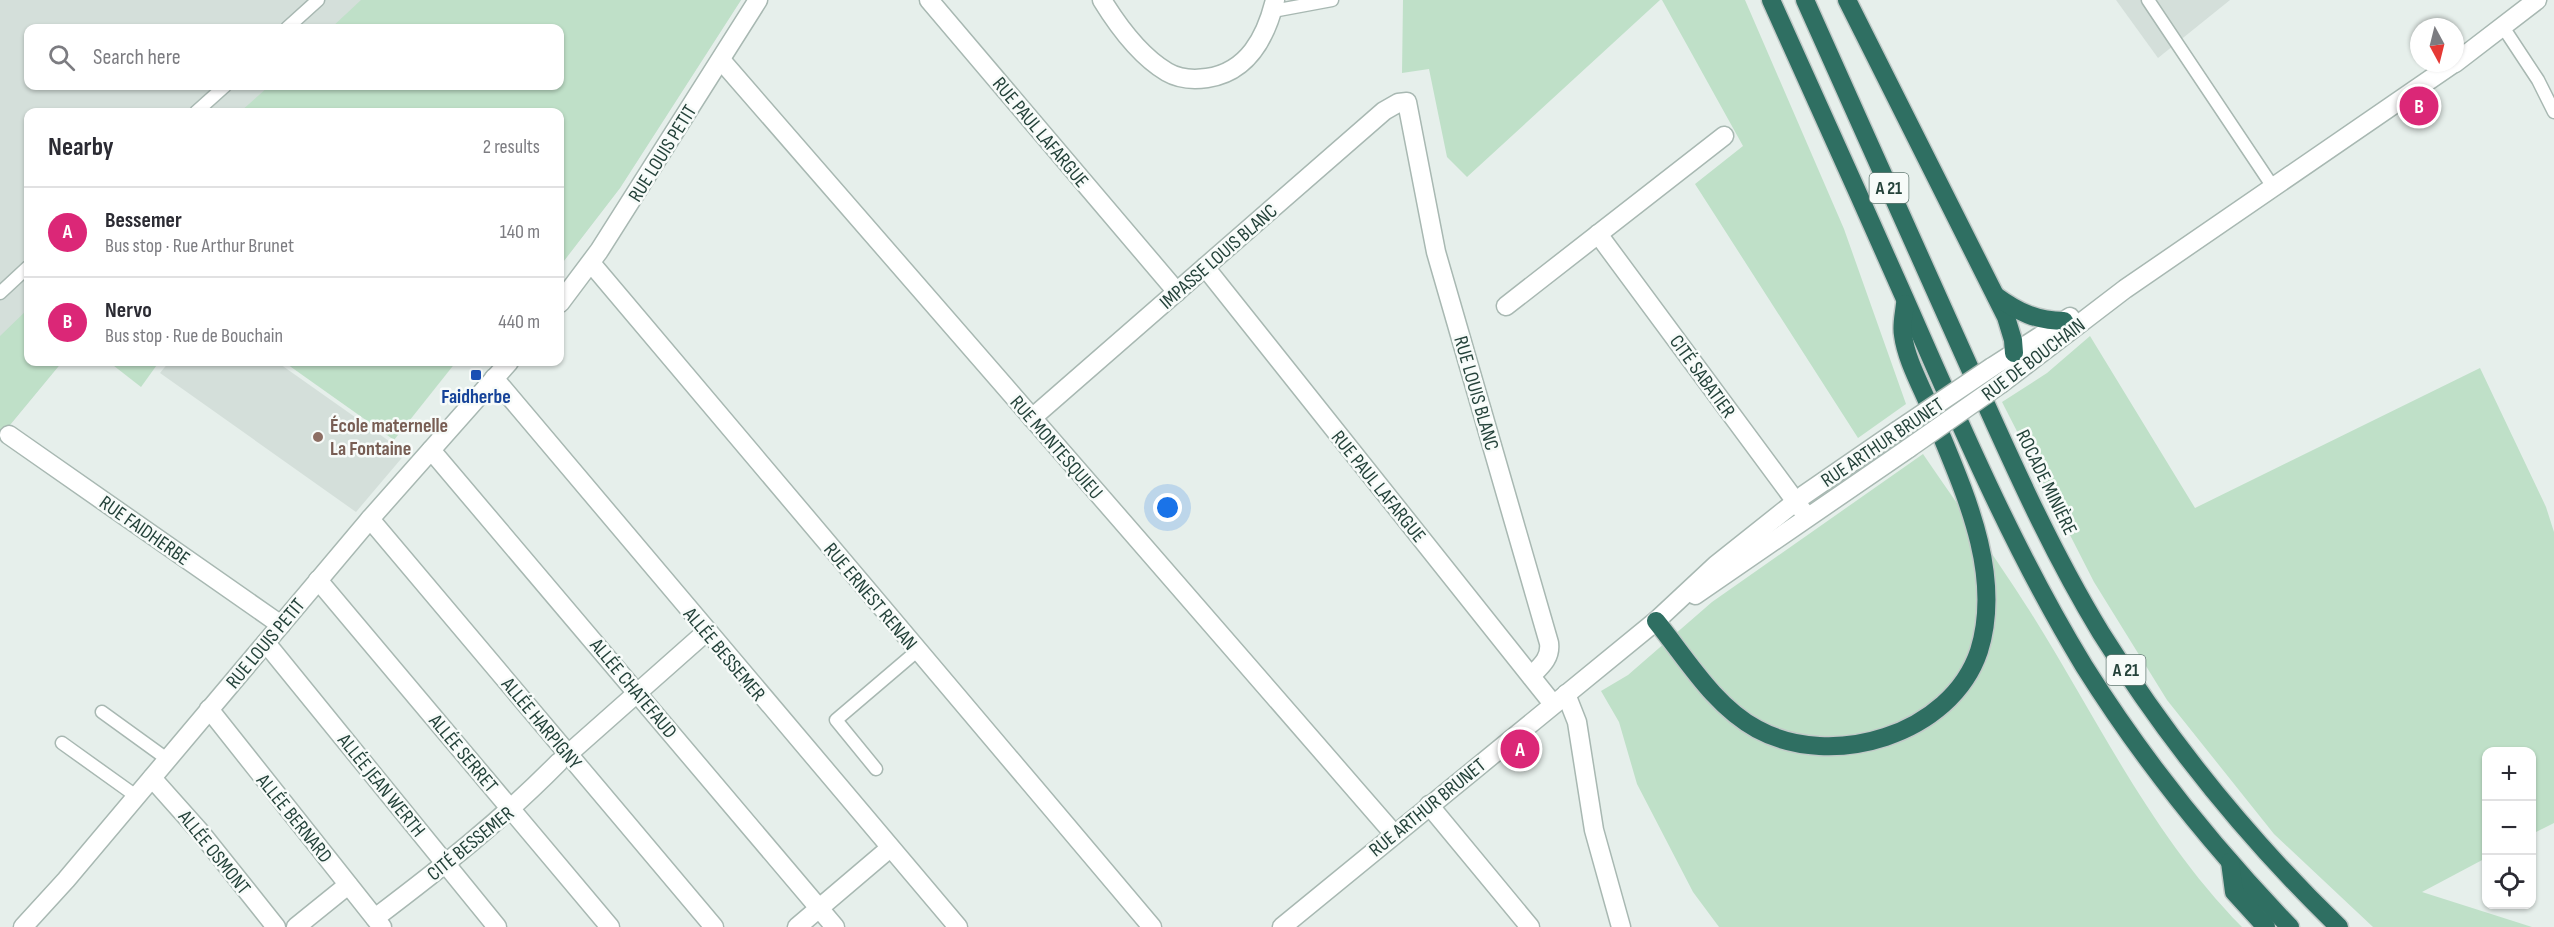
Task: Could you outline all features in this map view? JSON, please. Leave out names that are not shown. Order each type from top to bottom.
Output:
[{"type":"highway","name":"A 21","points":[[1771,0],[2004,519],[2067,637],[2135,742],[2230,862],[2290,927]]},
{"type":"highway","name":"ROCADE MINIÈRE","points":[[1805,0],[1995,426],[2045,531],[2080,596],[2141,693],[2186,756],[2260,846],[2339,927]]},
{"type":"highway","points":[[1847,0],[1995,295],[2010,329],[2014,353]]},
{"type":"highway","points":[[1995,295],[2031,316],[2050,321],[2064,321]]},
{"type":"highway","points":[[1656,621],[1720,700],[1750,725],[1784,740],[1831,746],[1881,738],[1925,719],[1959,689],[1973,665],[1982,637],[1986,606],[1985,575],[1980,544],[1970,513],[1902,335],[1905,300]]},
{"type":"highway","points":[[2230,862],[2234,892],[2266,927]]},
{"type":"street","name":"RUE LOUIS PETIT","points":[[564,298],[591,263],[758,0]]},
{"type":"street","name":"RUE PAUL LAFARGUE","points":[[929,0],[1177,292]]},
{"type":"street","points":[[1102,0],[1126,34],[1158,66],[1178,77],[1188,79],[1225,74],[1245,60],[1265,33],[1274,5]]},
{"type":"street","points":[[2464,56],[2503,27],[2531,2]]},
{"type":"street","name":"RUE MONTESQUIEU","points":[[721,60],[1394,834]]},
{"type":"street","points":[[2125,289],[2442,72]]},
{"type":"street","name":"IMPASSE LOUIS BLANC","points":[[1032,417],[1384,111],[1398,103],[1407,102]]},
{"type":"street","name":"RUE LOUIS BLANC","points":[[1407,102],[1436,252],[1549,643],[1550,649],[1545,662],[1531,676]]},
{"type":"street","points":[[1506,306],[1725,135]]},
{"type":"street","name":"CITÉ SABATIER","points":[[1598,234],[1808,518]]},
{"type":"street","name":"RUE ERNEST RENAN","points":[[591,263],[1152,927]]},
{"type":"street","name":"RUE PAUL LAFARGUE","points":[[1205,267],[1531,676],[1560,699],[1577,722],[1594,830],[1621,927]]},
{"type":"street","name":"RUE ARTHUR BRUNET","points":[[1282,927],[1656,621],[1716,565],[1795,502],[2014,353],[2064,321],[2125,289]]},
{"type":"street","name":"RUE DE BOUCHAIN","points":[[1909,448],[2004,382],[2125,289]]},
{"type":"street","points":[[2004,382],[2014,353]]},
{"type":"street","name":"RUE LOUIS PETIT","points":[[23,927],[370,519],[505,366]]},
{"type":"street","name":"ALLÉE BESSEMER","points":[[494,378],[706,632],[958,927]]},
{"type":"street","name":"RUE FAIDHERBE","points":[[9,435],[280,625]]},
{"type":"street","name":"RUE ARTHUR BRUNET","points":[[1656,621],[1909,448]]},
{"type":"street","name":"ALLÉE CHATEFAUD","points":[[431,450],[836,927]]},
{"type":"street","name":"ALLÉE HARPIGNY","points":[[370,519],[714,927]]},
{"type":"street","name":"ALLÉE SERRET","points":[[318,580],[610,927]]},
{"type":"street","points":[[575,748],[706,632]]},
{"type":"street","name":"ALLÉE JEAN WERTH","points":[[266,643],[497,927]]},
{"type":"street","name":"ALLÉE BERNARD","points":[[208,710],[378,922]]},
{"type":"street","name":"CITÉ BESSEMER","points":[[378,922],[512,810],[559,762]]},
{"type":"street","name":"ALLÉE OSMONT","points":[[152,778],[201,832],[276,927]]},
{"type":"street","points":[[1429,806],[1530,927]]},
{"type":"street","points":[[797,927],[890,848]]},
{"type":"street","points":[[296,927],[348,885]]},
{"type":"lane","points":[[291,24],[318,0]]},
{"type":"lane","points":[[1274,5],[1332,0]]},
{"type":"lane","points":[[2148,0],[2273,186]]},
{"type":"lane","points":[[2503,27],[2538,80],[2554,111]]},
{"type":"lane","points":[[200,108],[221,90]]},
{"type":"lane","points":[[0,293],[24,271]]},
{"type":"lane","points":[[876,769],[836,720],[917,651]]},
{"type":"lane","points":[[102,712],[168,759]]},
{"type":"lane","points":[[62,742],[136,795]]},
{"type":"shaded area","points":[[0,0],[741,0],[620,188],[564,261],[564,108],[24,108],[24,366],[59,366],[0,437]]},
{"type":"shaded area","points":[[2116,0],[2230,0],[2158,58]]},
{"type":"shaded area","name":"École maternelle La Fontaine","points":[[166,366],[283,366],[406,453],[356,512],[160,373]]},
{"type":"green space","points":[[361,0],[741,0],[620,188],[564,261],[564,108],[244,108],[265,90],[564,90],[564,24],[335,24]]},
{"type":"green space","points":[[1403,0],[1660,0],[1467,177],[1447,157],[1429,69],[1402,73]]},
{"type":"green space","points":[[1662,0],[1745,0],[1844,229],[1906,404],[1858,438],[1695,184],[1743,146]]},
{"type":"green space","points":[[24,313],[24,366],[59,366],[0,437],[0,336]]},
{"type":"green space","points":[[2090,336],[2195,508],[2480,368],[2546,507],[2554,532],[2554,823],[2536,832],[2536,747],[2482,747],[2482,860],[2422,892],[2532,927],[2373,927],[2274,834],[2167,700],[2094,582],[2002,402],[2047,373]]},
{"type":"green space","points":[[114,366],[156,366],[141,387]]},
{"type":"green space","points":[[290,366],[453,366],[394,440]]},
{"type":"green space","points":[[1923,454],[2031,613],[2153,816],[2180,855],[2242,927],[1719,927],[1693,892],[1637,784],[1619,722],[1601,691],[1628,675],[1712,602]]},
{"type":"place","name":"Nervo","points":[[2419,106]]},
{"type":"place","name":"Faidherbe","points":[[476,375]]},
{"type":"place","name":"École maternelle La Fontaine","points":[[318,437]]},
{"type":"place","name":"Bessemer","points":[[1520,749]]}]
